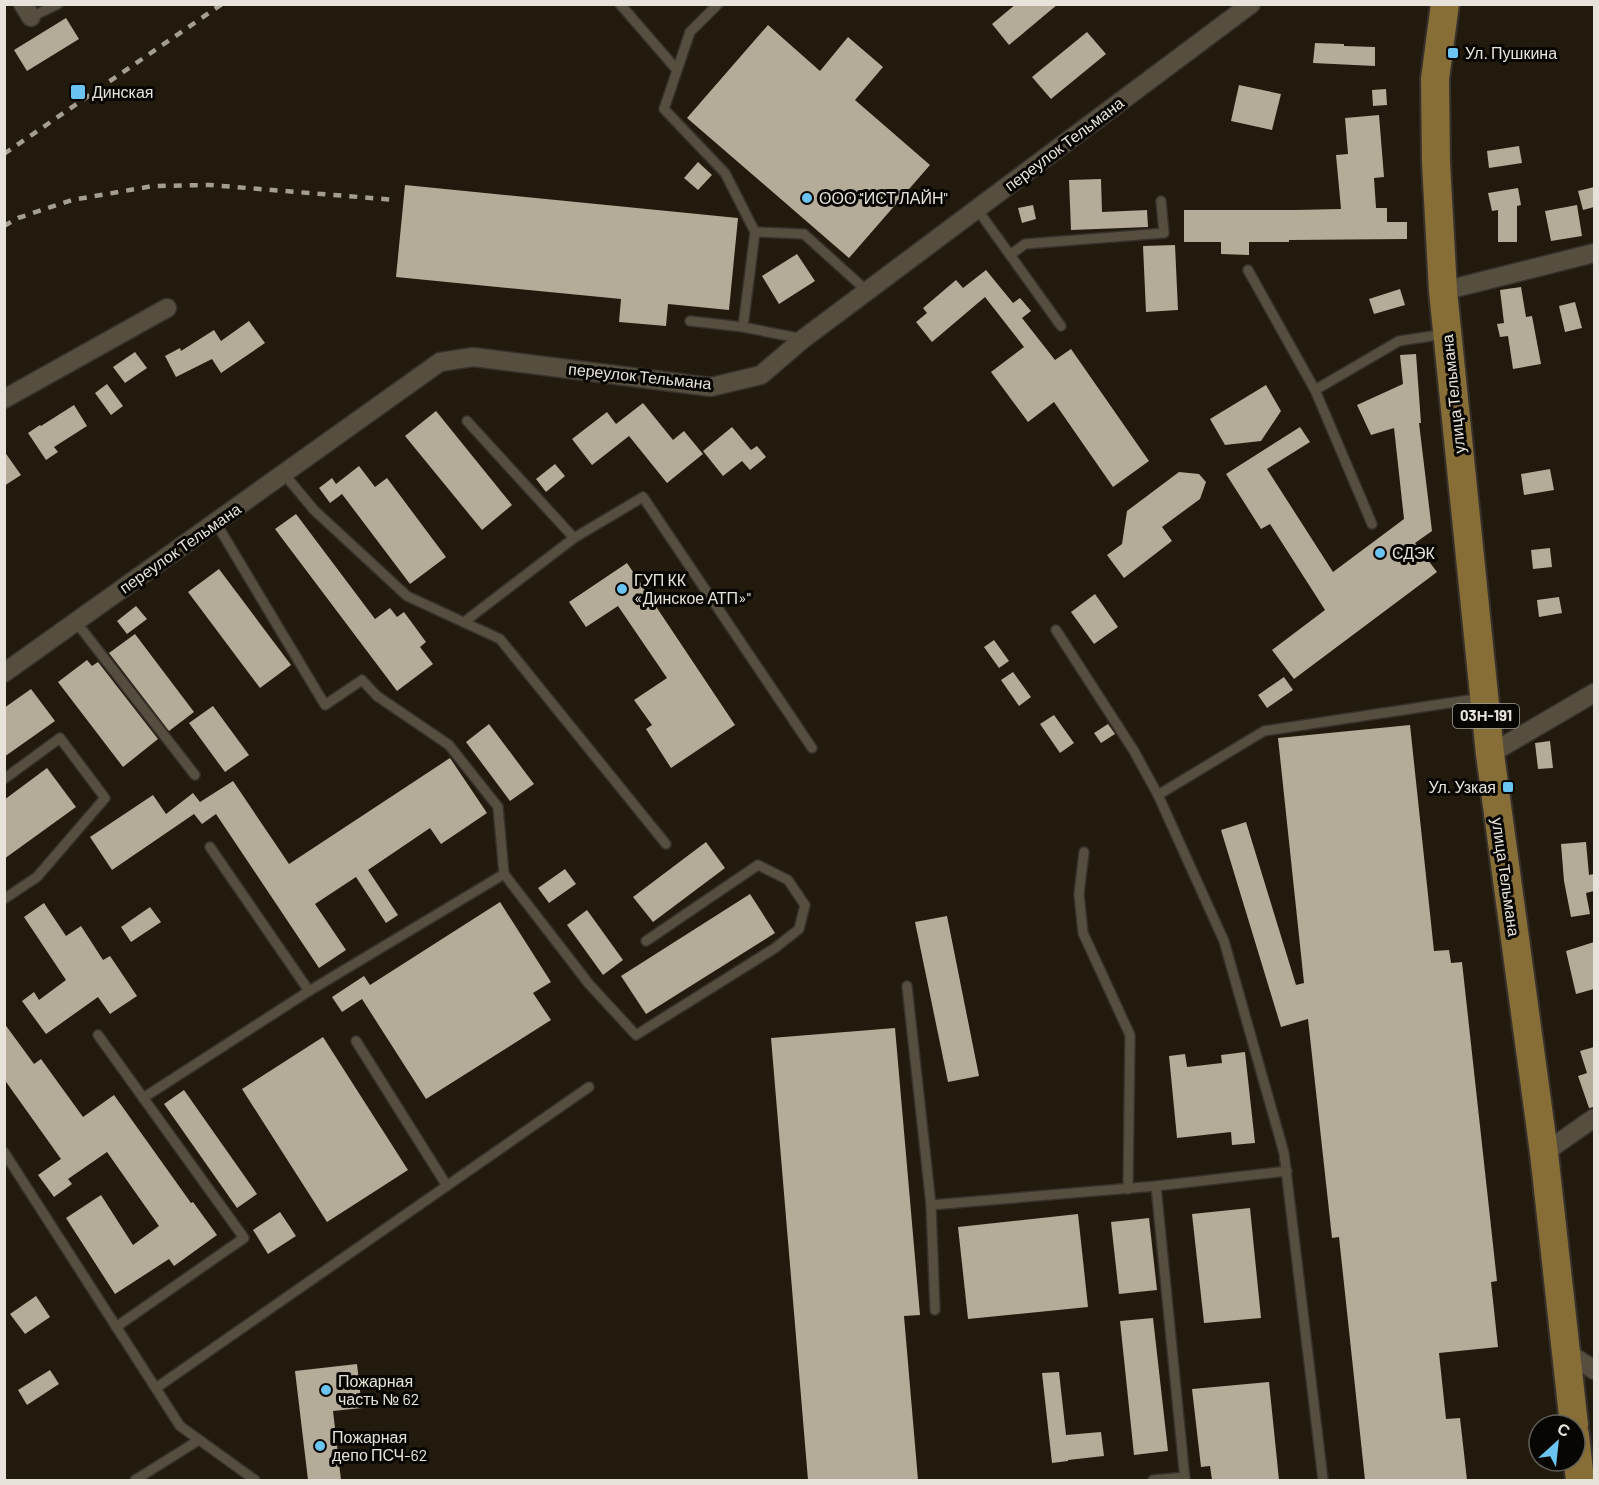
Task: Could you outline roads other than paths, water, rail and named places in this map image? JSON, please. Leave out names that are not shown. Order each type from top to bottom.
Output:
[{"type":"main road","name":"улица Тельмана","points":[[1445,4],[1434,79],[1443,291],[1490,754],[1544,1153],[1573,1413]]},
{"type":"street","name":"переулок Тельмана","points":[[4,673],[440,362],[473,357],[711,387],[761,375],[802,339],[1251,4]]},
{"type":"street","points":[[1443,291],[1594,253]]},
{"type":"street","points":[[4,399],[167,308]]},
{"type":"street","points":[[1490,754],[1594,693]]},
{"type":"street","points":[[1544,1153],[1594,1118]]},
{"type":"street","points":[[1565,1351],[1594,1370]]},
{"type":"lane","points":[[27,11],[58,4]]},
{"type":"lane","points":[[620,4],[677,70]]},
{"type":"lane","points":[[718,4],[690,32],[664,109],[725,172],[755,232],[743,327]]},
{"type":"lane","points":[[1010,255],[1026,244],[1164,232],[1161,201]]},
{"type":"lane","points":[[977,209],[1061,326]]},
{"type":"lane","points":[[755,232],[804,234],[867,291]]},
{"type":"lane","points":[[1248,270],[1315,390],[1372,524]]},
{"type":"lane","points":[[690,321],[743,327],[802,339]]},
{"type":"lane","points":[[1315,390],[1399,341],[1447,334]]},
{"type":"lane","points":[[467,421],[574,538]]},
{"type":"lane","points":[[284,474],[314,510],[407,596],[500,639],[666,844]]},
{"type":"lane","points":[[464,622],[574,538],[643,497],[812,748]]},
{"type":"lane","points":[[216,523],[325,705],[362,680],[377,696],[449,745],[498,807],[504,874],[589,984],[636,1035],[775,948],[799,929],[805,905],[788,880],[758,865],[646,941]]},
{"type":"lane","points":[[76,622],[195,776]]},
{"type":"lane","points":[[1056,630],[1134,751],[1158,795],[1224,941],[1284,1153],[1323,1480]]},
{"type":"lane","points":[[1158,795],[1264,731],[1484,698]]},
{"type":"lane","points":[[4,779],[60,738],[105,798],[37,877],[4,899]]},
{"type":"lane","points":[[210,847],[309,991]]},
{"type":"lane","points":[[1084,852],[1079,894],[1083,933],[1130,1035],[1128,1189]]},
{"type":"lane","points":[[143,1098],[309,991],[504,874]]},
{"type":"lane","points":[[907,986],[931,1205],[935,1310]]},
{"type":"lane","points":[[98,1035],[244,1238],[116,1327]]},
{"type":"lane","points":[[356,1041],[447,1186]]},
{"type":"lane","points":[[156,1388],[589,1086]]},
{"type":"lane","points":[[4,1152],[180,1426],[255,1480]]},
{"type":"lane","points":[[931,1205],[1128,1189],[1287,1171]]},
{"type":"lane","points":[[1153,1480],[1185,1479],[1156,1186]]},
{"type":"lane","points":[[135,1480],[199,1440]]},
{"type":"railway","points":[[4,154],[222,4]]},
{"type":"railway","points":[[4,226],[18,218],[72,200],[153,186],[210,185],[396,200]]},
{"type":"place","name":"Ул. Пушкина","points":[[1453,53]]},
{"type":"place","name":"Динская","points":[[78,92]]},
{"type":"place","name":"ООО \"ИСТ ЛАЙН\"","points":[[807,198]]},
{"type":"place","name":"СДЭК","points":[[1380,553]]},
{"type":"place","name":"ГУП КК «Динское АТП»\"","points":[[622,589]]},
{"type":"place","name":"Ул. Узкая","points":[[1508,787]]},
{"type":"place","name":"Пожарная часть № 62","points":[[326,1390]]},
{"type":"place","name":"Пожарная депо ПСЧ-62","points":[[320,1446]]}]
